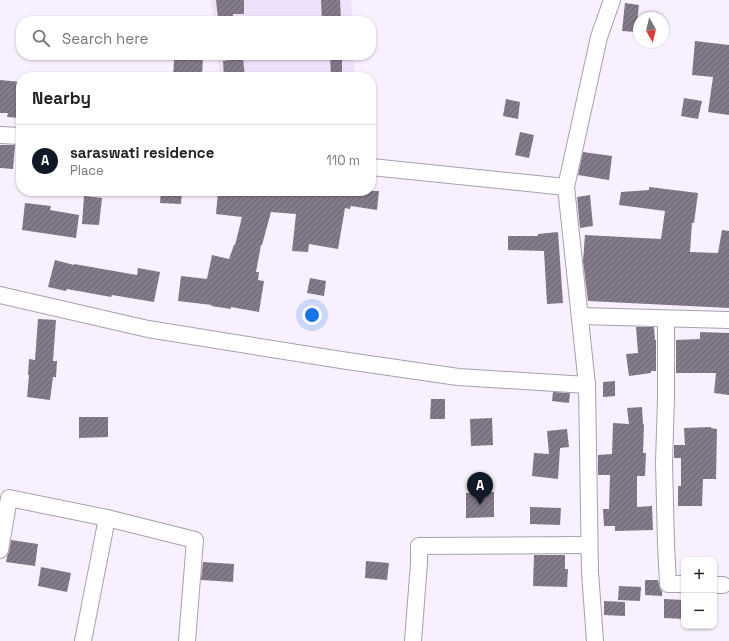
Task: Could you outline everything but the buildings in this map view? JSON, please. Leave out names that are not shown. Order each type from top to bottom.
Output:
[{"type":"street","points":[[595,641],[589,545],[587,385],[566,187],[599,37],[612,0]]},
{"type":"street","points":[[0,134],[16,136]]},
{"type":"street","points":[[376,168],[566,187]]},
{"type":"street","points":[[0,295],[148,329],[341,360],[458,377],[587,385]]},
{"type":"street","points":[[580,316],[729,320]]},
{"type":"street","points":[[666,319],[664,463],[668,584],[681,584]]},
{"type":"street","points":[[0,550],[4,497],[107,518],[195,540],[187,641]]},
{"type":"street","points":[[83,641],[107,518]]},
{"type":"street","points":[[413,641],[420,563],[419,546],[589,545]]},
{"type":"shaded area","points":[[210,0],[351,0],[353,16],[214,16]]},
{"type":"shaded area","points":[[218,60],[354,60],[355,72],[219,72]]},
{"type":"place","name":"saraswati residence","points":[[480,505]]}]
